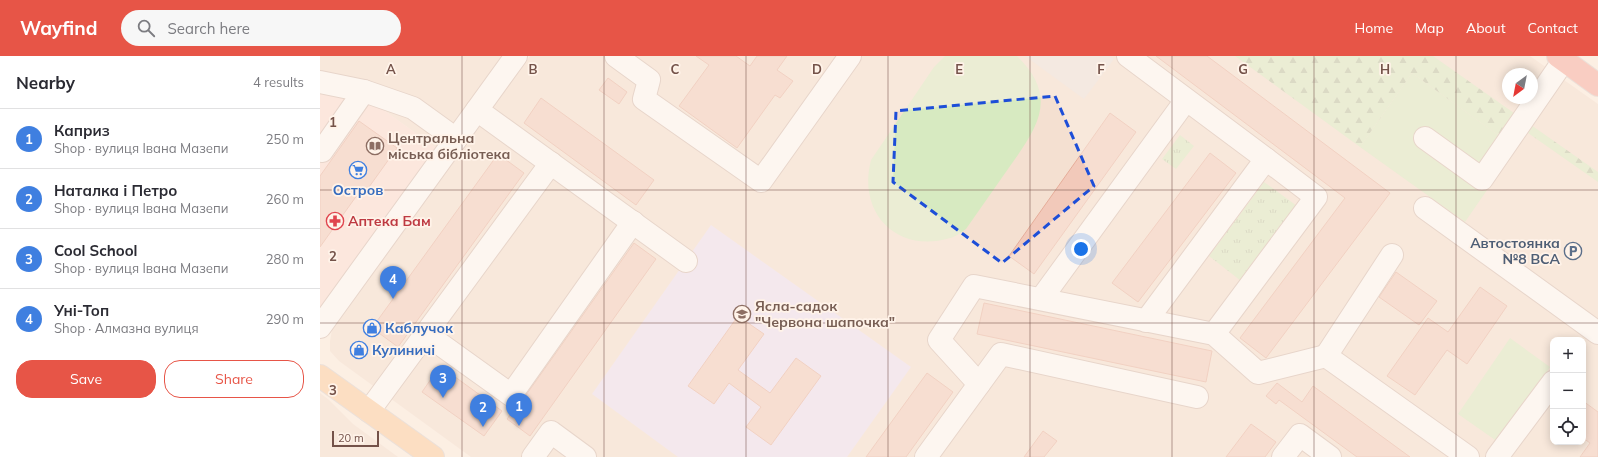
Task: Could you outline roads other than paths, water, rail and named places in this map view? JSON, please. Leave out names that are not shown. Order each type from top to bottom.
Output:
[{"type":"highway","points":[[1561,58],[1598,85]]},
{"type":"main road","points":[[320,376],[433,457]]},
{"type":"street","points":[[320,327],[516,56]]},
{"type":"street","points":[[616,56],[649,80],[644,99],[761,181],[850,56]]},
{"type":"street","points":[[1128,56],[1316,197],[1214,334]]},
{"type":"street","points":[[1425,138],[1482,179],[1561,58]]},
{"type":"street","points":[[320,82],[364,90],[413,108],[456,139]]},
{"type":"street","points":[[322,150],[364,90]]},
{"type":"street","points":[[1041,299],[1186,100]]},
{"type":"street","points":[[478,110],[686,261]]},
{"type":"street","points":[[1146,321],[1266,159]]},
{"type":"street","points":[[369,411],[551,163]]},
{"type":"street","points":[[1425,208],[1598,333]]},
{"type":"street","points":[[426,334],[511,395],[633,222]]},
{"type":"street","points":[[979,384],[939,340],[974,286],[1214,334],[1258,373],[1326,356],[1392,256]]},
{"type":"street","points":[[926,457],[1002,354],[1197,397]]},
{"type":"street","points":[[1326,356],[1468,457]]},
{"type":"street","points":[[1497,457],[1550,386]]},
{"type":"street","points":[[533,457],[551,432],[585,457]]},
{"type":"street","points":[[1283,457],[1300,435],[1330,457]]},
{"type":"place","name":"Центральна міська бібліотека","points":[[375,146]]},
{"type":"place","name":"Остров","points":[[358,170]]},
{"type":"place","name":"Аптека Бам","points":[[335,221]]},
{"type":"place","name":"Автостоянка №8 ВСА","points":[[1573,251]]},
{"type":"place","name":"Уні-Топ","points":[[393,299]]},
{"type":"place","name":"Ясла-садок \"Червона шапочка\"","points":[[742,314]]},
{"type":"place","name":"Каблучок","points":[[372,328]]},
{"type":"place","name":"Кулиничі","points":[[359,350]]},
{"type":"place","name":"Cool School","points":[[443,398]]},
{"type":"place","name":"Каприз","points":[[519,426]]},
{"type":"place","name":"Наталка і Петро","points":[[483,427]]}]
